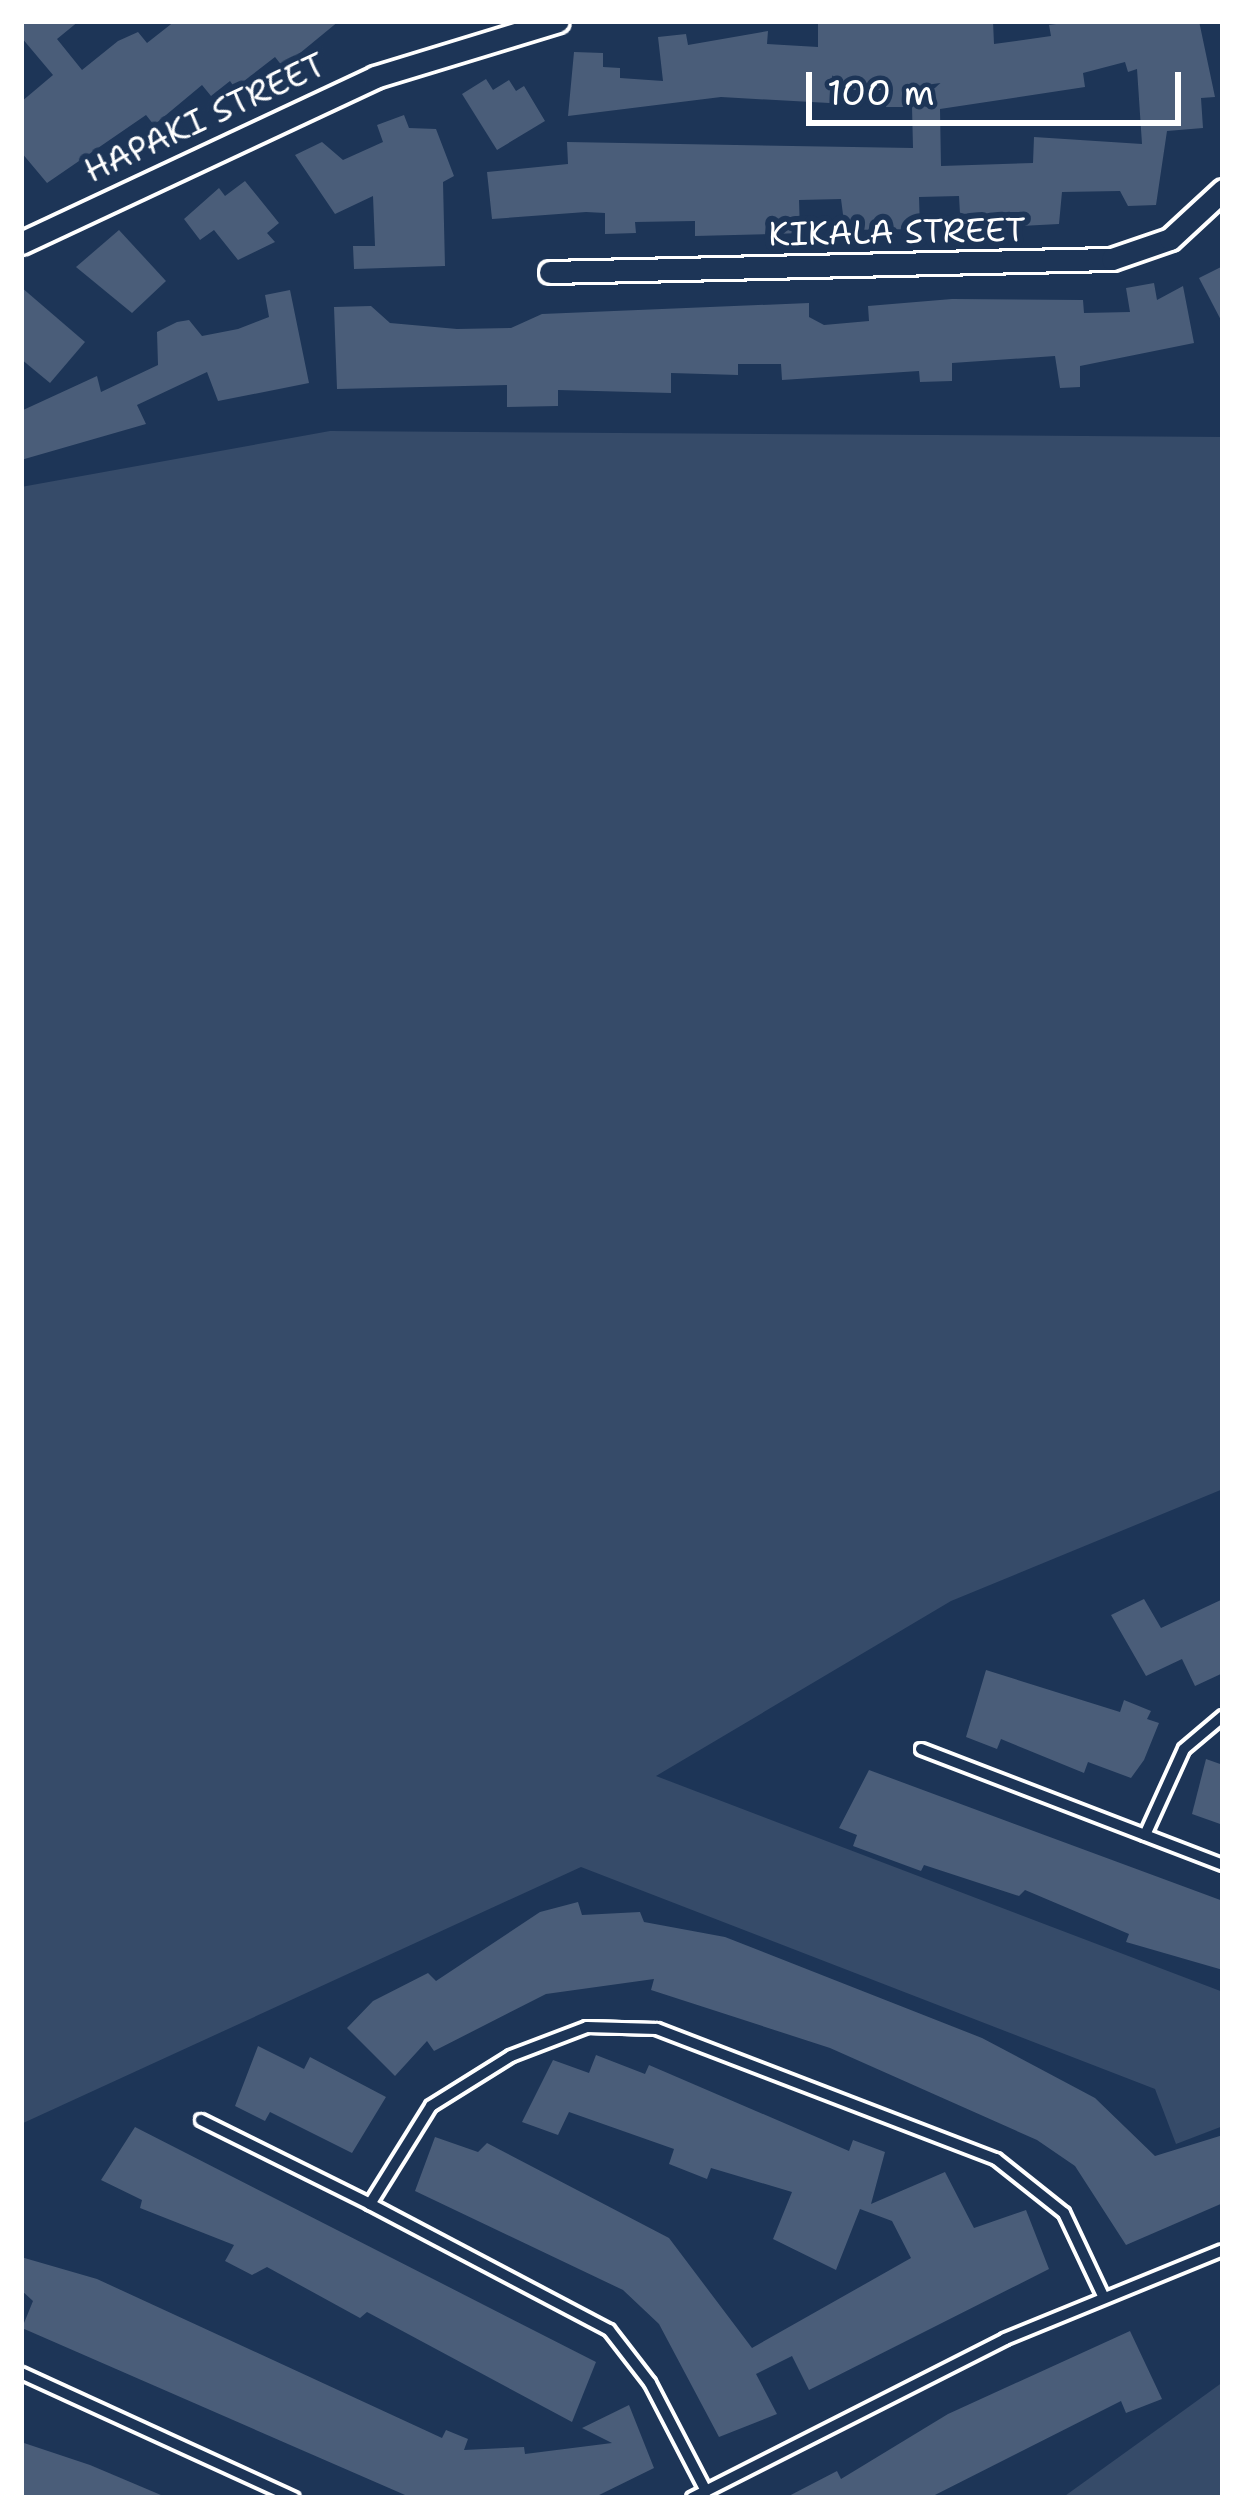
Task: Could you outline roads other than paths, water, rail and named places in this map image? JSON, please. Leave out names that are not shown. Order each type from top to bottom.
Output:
[{"type":"street","name":"HAPAKI STREET","points":[[21,243],[376,76],[558,21]]},
{"type":"street","name":"KIKALA STREET","points":[[550,272],[1112,259],[1170,239],[1223,190]]},
{"type":"lane","points":[[1145,1835],[1184,1748],[1223,1716]]},
{"type":"lane","points":[[921,1749],[1223,1865]]},
{"type":"lane","points":[[370,2204],[408,2134],[453,2087],[567,2031],[633,2024],[1020,2173],[1064,2213],[1103,2296]]},
{"type":"lane","points":[[200,2120],[609,2330],[650,2383],[706,2491]]},
{"type":"lane","points":[[692,2498],[1103,2296],[1223,2250]]},
{"type":"lane","points":[[21,2373],[294,2498]]}]
